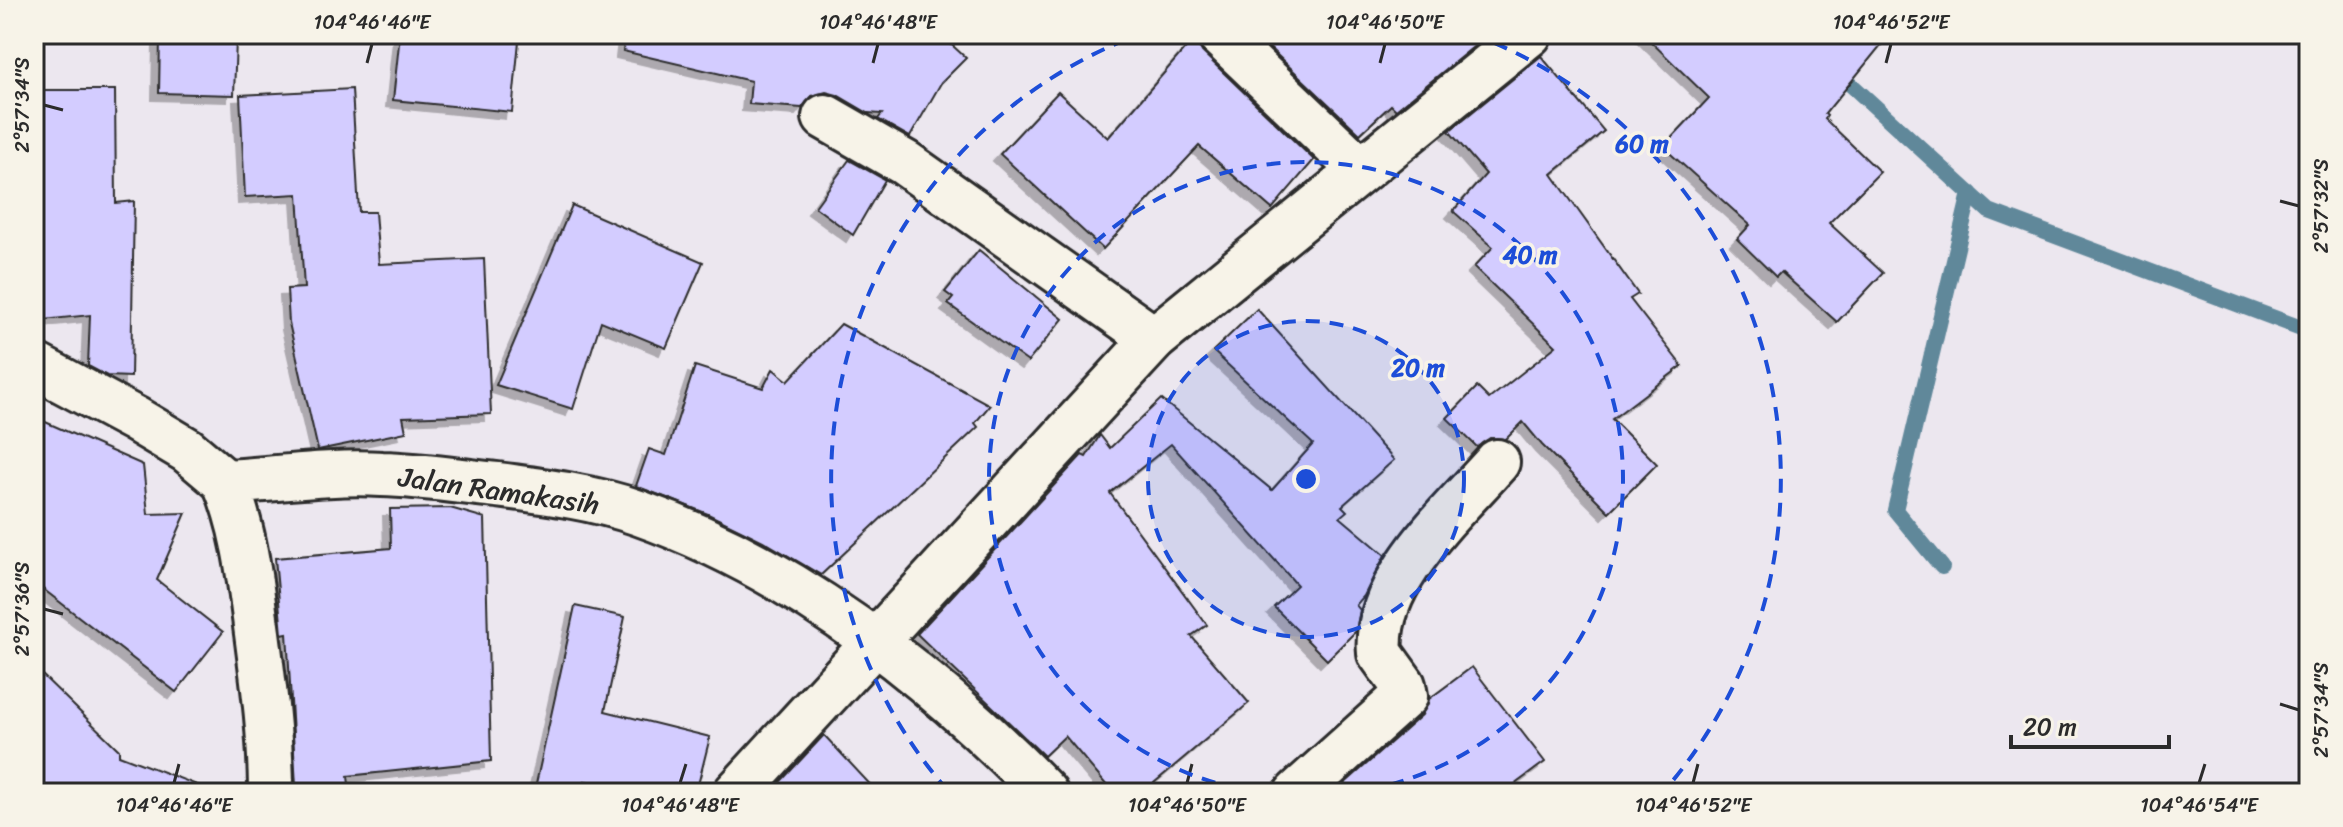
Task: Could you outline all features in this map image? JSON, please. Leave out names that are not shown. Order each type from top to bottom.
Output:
[{"type":"street","points":[[1219,34],[1361,170]]},
{"type":"street","points":[[736,793],[1154,339],[1529,34]]},
{"type":"street","points":[[825,117],[905,163],[1154,339]]},
{"type":"street","points":[[34,365],[187,450],[225,482],[238,514],[247,552],[265,688],[271,793]]},
{"type":"street","points":[[1297,793],[1405,696],[1403,685],[1380,653],[1384,614],[1407,564],[1497,462]]},
{"type":"street","name":"Jalan Ramakasih","points":[[225,482],[381,473],[572,495],[637,512],[697,536],[763,570],[875,639],[1045,793]]},
{"type":"building","points":[[400,34],[445,34],[519,41],[512,112],[393,100]]},
{"type":"building","points":[[625,34],[940,34],[966,58],[941,83],[910,137],[878,119],[882,114],[868,113],[826,92],[812,96],[802,108],[749,104],[751,81],[623,51]]},
{"type":"building","points":[[1255,34],[1489,34],[1396,110],[1391,105],[1360,134]]},
{"type":"building","points":[[1643,34],[1890,34],[1825,114],[1825,119],[1880,172],[1829,223],[1883,273],[1837,322],[1781,272],[1776,277],[1737,239],[1750,225],[1663,147],[1709,98]]},
{"type":"building","points":[[160,37],[236,39],[234,95],[159,93]]},
{"type":"building","points":[[1195,37],[1202,52],[1314,160],[1272,209],[1199,146],[1103,249],[1000,154],[1058,92],[1108,138]]},
{"type":"building","points":[[1541,56],[1604,131],[1552,174],[1638,294],[1630,299],[1682,366],[1612,419],[1657,464],[1609,512],[1523,422],[1506,439],[1490,438],[1477,447],[1447,418],[1477,387],[1489,399],[1556,346],[1474,267],[1493,247],[1453,211],[1486,174],[1449,131]]},
{"type":"building","points":[[352,89],[359,212],[375,212],[379,264],[484,259],[491,414],[403,417],[406,432],[318,450],[289,323],[287,289],[304,288],[298,194],[245,197],[240,95]]},
{"type":"building","points":[[43,90],[115,90],[116,203],[134,201],[131,377],[107,376],[88,366],[90,315],[34,321],[34,190],[44,190]]},
{"type":"building","points":[[849,160],[885,180],[853,235],[815,207]]},
{"type":"building","points":[[572,205],[703,262],[666,348],[601,321],[573,409],[496,385]]},
{"type":"building","points":[[979,250],[1063,319],[1028,362],[948,304],[953,298],[945,292]]},
{"type":"building","points":[[1257,309],[1394,460],[1342,506],[1347,511],[1340,517],[1385,555],[1364,596],[1356,605],[1360,610],[1356,631],[1327,660],[1274,607],[1297,585],[1171,444],[1110,493],[1207,625],[1191,636],[1249,703],[1142,793],[1113,793],[1065,736],[1044,756],[917,634],[1082,455],[1086,457],[1100,435],[1110,448],[1161,399],[1272,490],[1313,444],[1213,351]]},
{"type":"building","points":[[841,324],[990,405],[975,423],[978,427],[821,575],[708,514],[636,486],[649,449],[666,455],[695,366],[763,388],[773,369],[788,381]]},
{"type":"building","points":[[34,417],[143,465],[148,514],[186,513],[157,580],[223,632],[176,692],[34,582]]},
{"type":"building","points":[[450,508],[485,518],[491,761],[348,776],[350,793],[305,793],[296,786],[287,633],[282,634],[275,558],[391,548],[390,509]]},
{"type":"building","points":[[575,606],[625,617],[605,711],[710,737],[696,793],[632,793],[585,781],[583,793],[534,793]]},
{"type":"building","points":[[34,667],[119,750],[119,755],[210,790],[209,793],[34,793]]},
{"type":"building","points":[[1472,667],[1545,762],[1503,793],[1334,793],[1422,715],[1429,699]]},
{"type":"building","points":[[824,735],[878,793],[770,793]]},
{"type":"waterway","points":[[1835,70],[1989,211],[2309,331]]},
{"type":"waterway","points":[[1942,567],[1895,510],[1970,193]]}]
